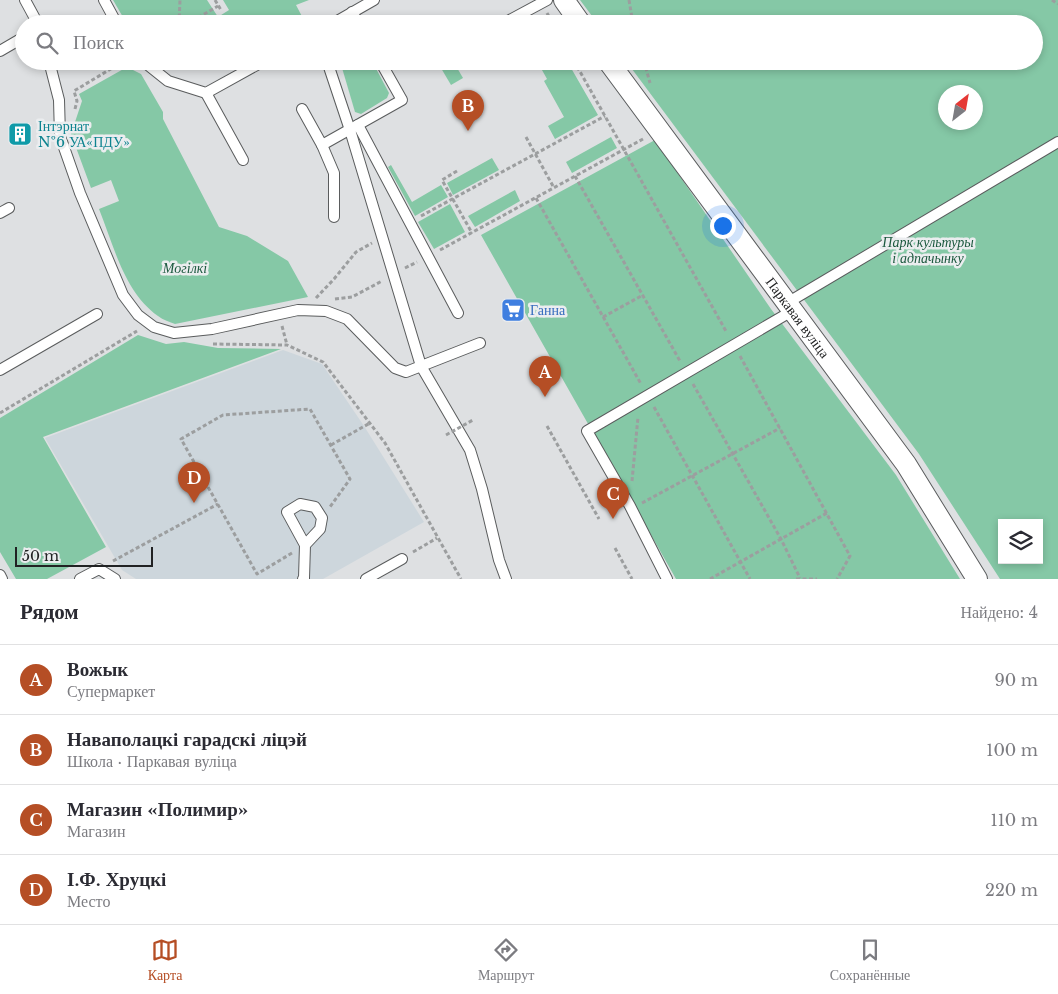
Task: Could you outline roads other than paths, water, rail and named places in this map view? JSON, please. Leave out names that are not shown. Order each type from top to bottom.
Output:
[{"type":"street","points":[[564,0],[575,15]]},
{"type":"street","name":"Паркавая вуліца","points":[[614,70],[906,464],[977,579]]},
{"type":"lane","points":[[26,0],[34,15]]},
{"type":"lane","points":[[104,0],[112,15]]},
{"type":"lane","points":[[347,15],[374,0]]},
{"type":"lane","points":[[519,15],[547,0]]},
{"type":"lane","points":[[0,50],[15,42]]},
{"type":"lane","points":[[51,70],[59,100],[60,136],[80,193],[122,295],[138,315],[149,324],[174,333],[212,329],[298,310],[326,311],[347,320],[395,368],[406,372],[480,343]]},
{"type":"lane","points":[[154,70],[168,81],[206,93],[243,160]]},
{"type":"lane","points":[[206,93],[248,70]]},
{"type":"lane","points":[[331,70],[354,127],[410,222],[458,313]]},
{"type":"lane","points":[[322,145],[402,100],[385,70]]},
{"type":"lane","points":[[302,108],[322,145],[334,174],[334,217]]},
{"type":"lane","points":[[354,127],[381,238],[421,366],[470,450],[482,489],[499,560],[506,579]]},
{"type":"lane","points":[[668,579],[587,431],[734,346],[790,307],[1057,146]]},
{"type":"lane","points":[[0,213],[10,208]]},
{"type":"lane","points":[[0,370],[97,314]]},
{"type":"lane","points":[[303,579],[305,545],[287,512],[300,504],[315,507],[322,518],[320,529],[305,545]]},
{"type":"lane","points":[[366,579],[402,559]]},
{"type":"lane","points":[[80,579],[99,569],[115,579]]},
{"type":"lane","points":[[0,575],[2,579]]},
{"type":"place","name":"Наваполацкі гарадскі ліцэй","points":[[468,131]]},
{"type":"place","name":"Інтэрнат №6 УА«ПДУ»","points":[[20,134]]},
{"type":"place","name":"Ганна","points":[[513,310]]},
{"type":"place","name":"Вожык","points":[[545,397]]},
{"type":"place","name":"І.Ф. Хруцкі","points":[[194,503]]},
{"type":"place","name":"Магазин «Полимир»","points":[[613,519]]},
{"type":"park label","name":"Парк культуры і адпачынку","points":[[928,250]]},
{"type":"park label","name":"Могілкі","points":[[185,268]]}]
